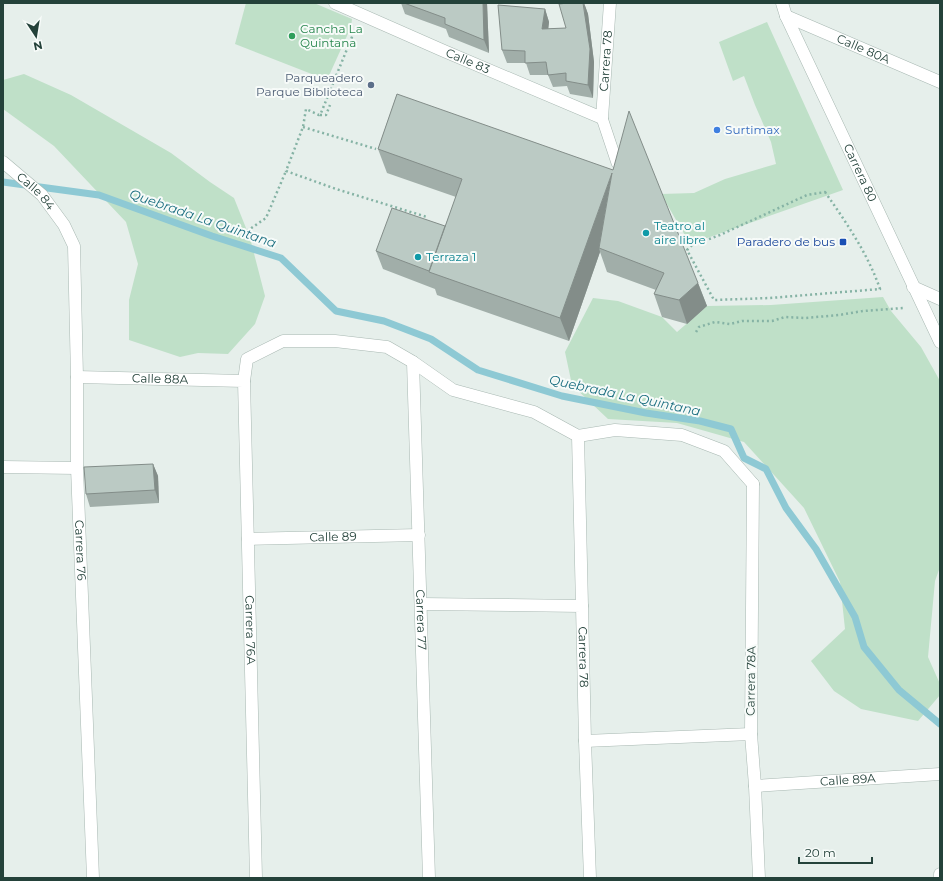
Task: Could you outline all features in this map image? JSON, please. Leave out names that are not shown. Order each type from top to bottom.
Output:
[{"type":"street","name":"Calle 83","points":[[336,3],[602,118]]},
{"type":"street","name":"Carrera 78","points":[[602,118],[610,3]]},
{"type":"street","name":"Carrera 80","points":[[782,3],[786,16],[940,342]]},
{"type":"street","name":"Calle 80A","points":[[786,16],[940,82]]},
{"type":"street","name":"Calle 84","points":[[5,163],[42,195],[64,225]]},
{"type":"street","name":"Carrera 76","points":[[64,225],[74,246],[77,377],[77,468],[93,878]]},
{"type":"street","points":[[913,287],[940,299]]},
{"type":"street","name":"Carrera 76A","points":[[256,878],[244,381],[247,359],[283,341],[334,341],[387,347],[413,362]]},
{"type":"street","points":[[413,362],[453,390],[534,412],[578,436]]},
{"type":"street","name":"Carrera 77","points":[[413,362],[429,878]]},
{"type":"street","name":"Calle 88A","points":[[77,377],[244,381]]},
{"type":"street","name":"Carrera 78A","points":[[578,436],[615,430],[682,435],[724,451],[753,484],[751,734],[755,786],[758,878]]},
{"type":"street","name":"Carrera 78","points":[[578,436],[585,741],[590,878]]},
{"type":"street","points":[[3,467],[77,468]]},
{"type":"street","name":"Calle 89","points":[[248,539],[419,535]]},
{"type":"street","points":[[421,604],[582,606]]},
{"type":"street","points":[[585,741],[751,734]]},
{"type":"street","name":"Calle 89A","points":[[755,786],[940,774]]},
{"type":"lane","points":[[602,118],[617,163]]},
{"type":"path","points":[[319,115],[361,14]]},
{"type":"path","points":[[247,231],[266,218],[303,127],[306,109],[319,115],[326,115],[330,105]]},
{"type":"path","points":[[303,127],[376,149]]},
{"type":"path","points":[[286,171],[336,189],[427,217]]},
{"type":"path","points":[[825,192],[873,269],[880,289],[770,298],[714,300],[687,250],[691,246],[720,235],[806,195],[825,192]]},
{"type":"path","points":[[696,332],[700,327],[715,322],[730,324],[742,321],[772,321],[785,317],[805,318],[923,306]]},
{"type":"green space","name":"Cancha La Quintana","points":[[246,3],[314,3],[352,19],[351,27],[327,80],[235,44]]},
{"type":"green space","points":[[767,22],[843,190],[690,244],[661,194],[694,193],[725,179],[776,164],[771,142],[744,76],[733,81],[719,42]]},
{"type":"green space","points":[[24,74],[71,95],[171,153],[234,198],[250,238],[265,296],[255,324],[228,354],[198,353],[180,357],[129,340],[129,300],[138,264],[126,222],[54,146],[3,109],[3,80]]},
{"type":"green space","points":[[883,297],[891,311],[921,347],[940,381],[940,567],[935,581],[928,657],[940,684],[940,695],[918,721],[861,709],[834,691],[811,661],[845,629],[840,582],[804,508],[744,442],[677,423],[608,419],[572,385],[565,352],[593,298],[618,301],[662,317],[677,332],[707,306],[771,305]]},
{"type":"building","points":[[404,3],[483,3],[484,40],[445,24],[445,18]]},
{"type":"building","points":[[583,3],[590,49],[588,85],[566,81],[566,73],[548,75],[546,62],[525,63],[525,51],[502,50],[498,5],[545,9],[542,29],[566,28],[559,4]]},
{"type":"building","points":[[397,94],[613,170],[629,111],[698,283],[679,300],[654,294],[664,273],[599,248],[612,173],[560,318],[429,272],[462,179],[378,149]]},
{"type":"building","points":[[392,208],[445,226],[429,271],[376,251]]},
{"type":"building","points":[[153,464],[155,490],[86,494],[84,467]]},
{"type":"waterway","name":"Quebrada La Quintana","points":[[3,182],[99,195],[212,236],[281,258],[336,311],[384,321],[431,339],[478,370],[562,396],[646,413],[700,421],[731,429],[744,458],[766,469],[786,508],[816,549],[855,617],[864,647],[899,690],[940,724]]},
{"type":"place","name":"Cancha La Quintana","points":[[292,36]]},
{"type":"place","name":"Parqueadero Parque Biblioteca","points":[[371,85]]},
{"type":"place","name":"Surtimax","points":[[717,130]]},
{"type":"place","name":"Teatro al aire libre","points":[[646,233]]},
{"type":"place","name":"Paradero de bus","points":[[843,242]]},
{"type":"place","name":"Terraza 1","points":[[418,257]]}]
